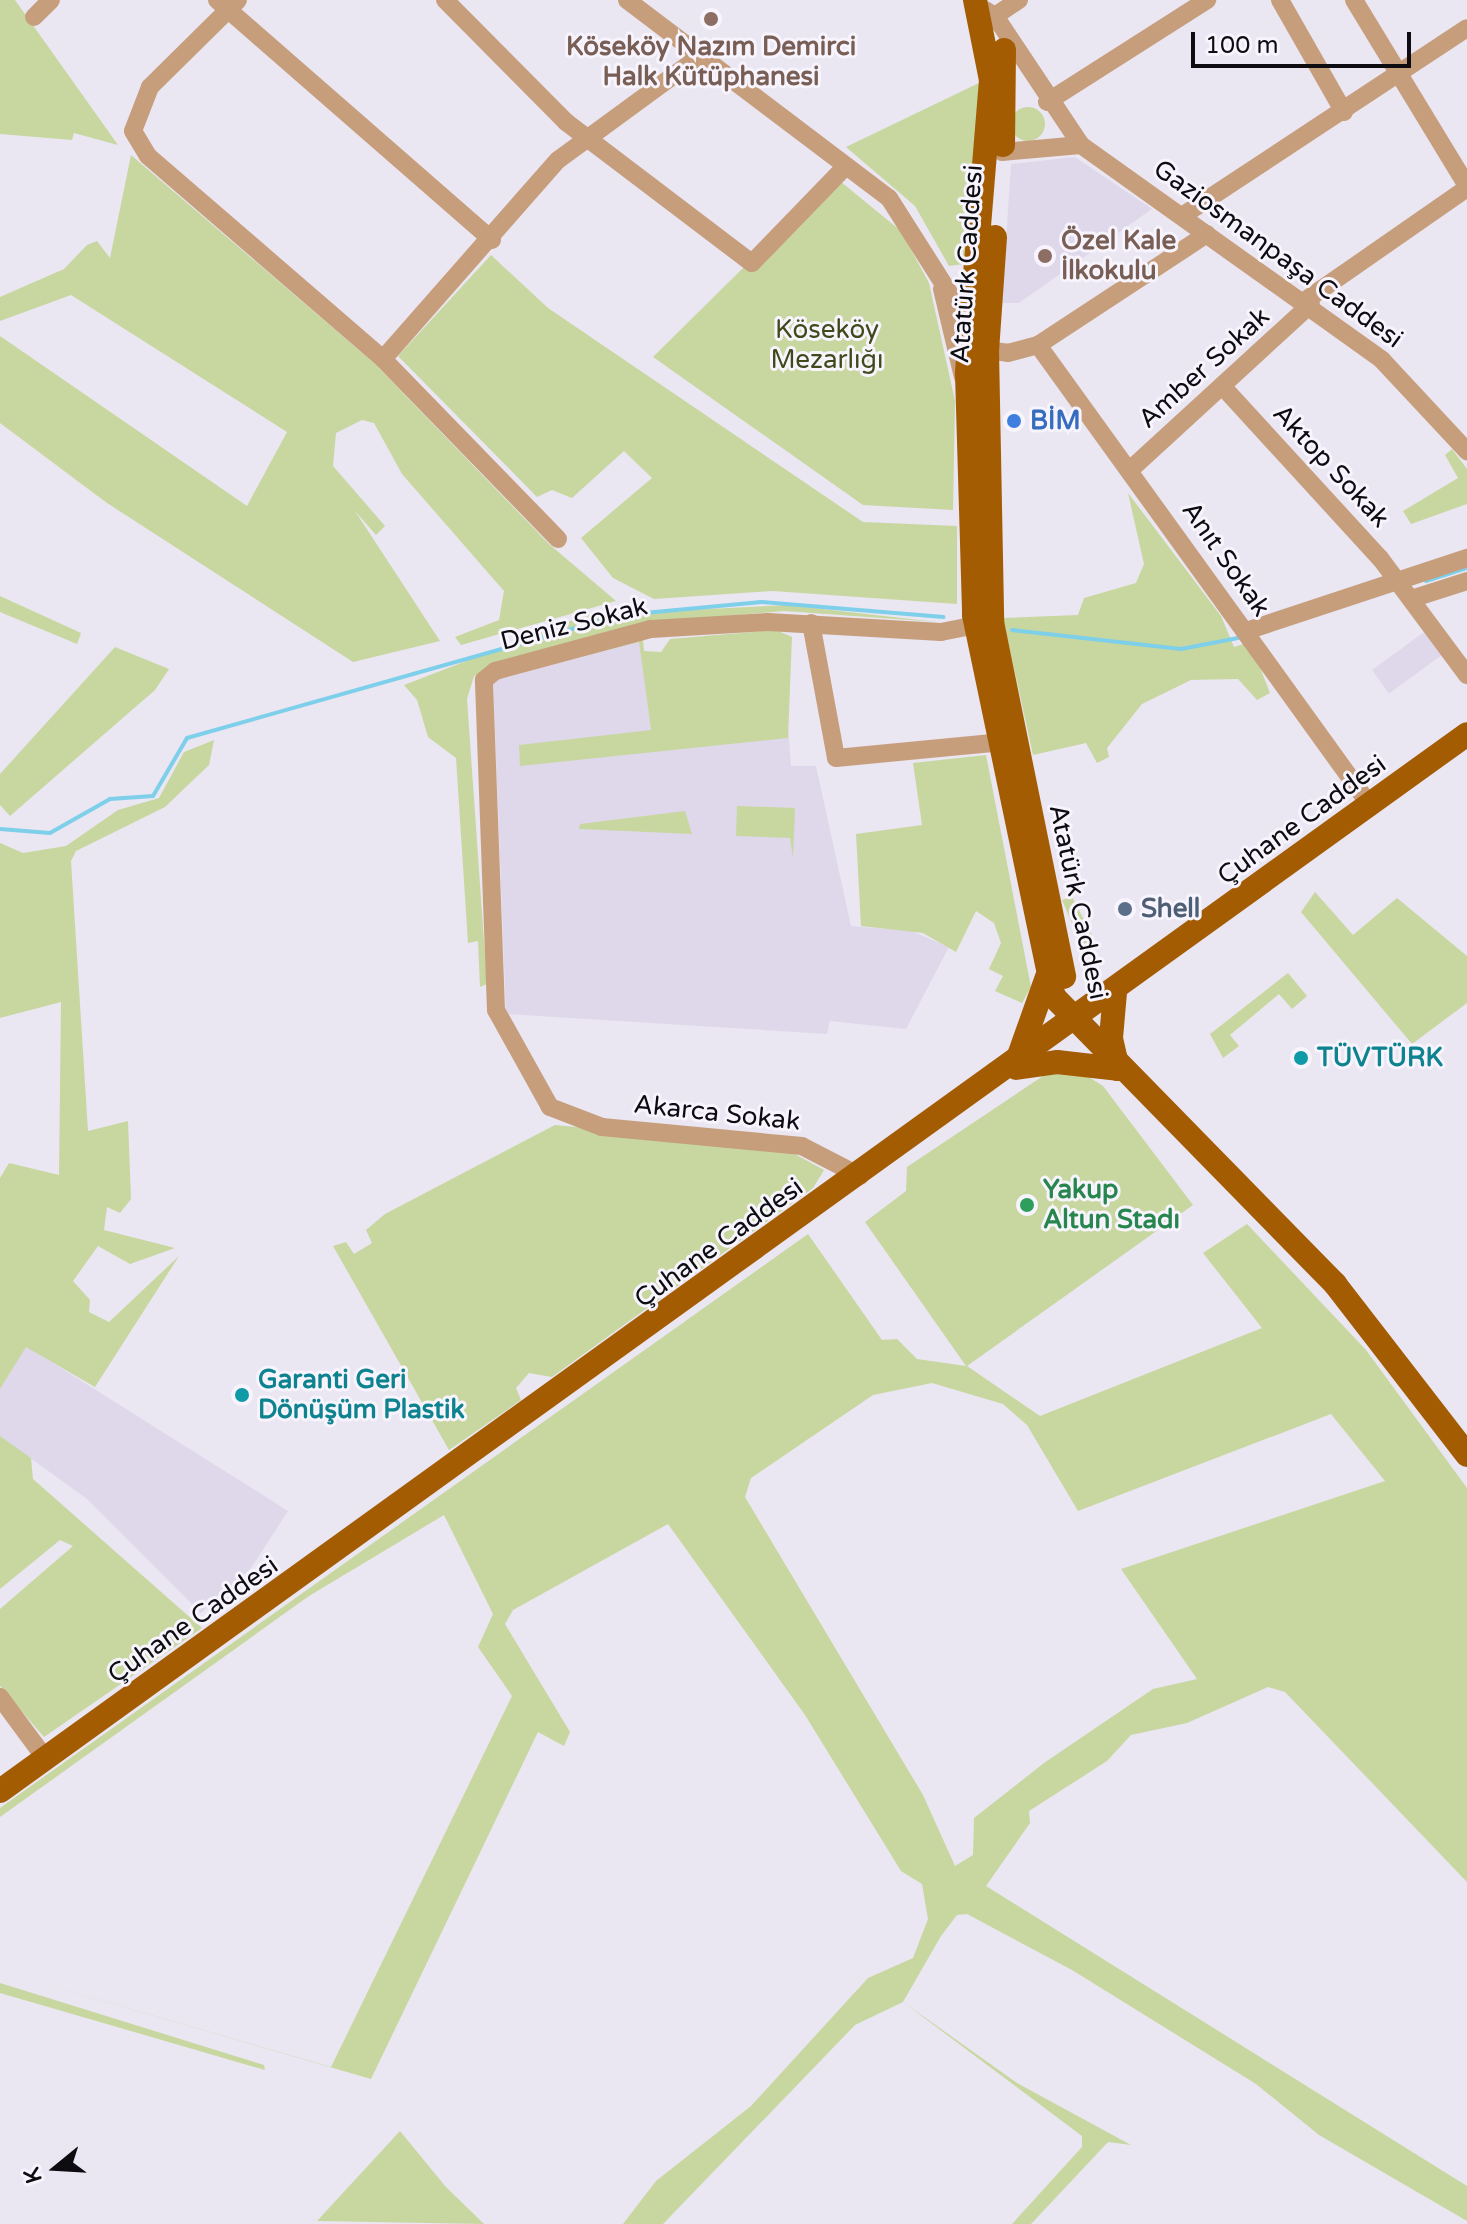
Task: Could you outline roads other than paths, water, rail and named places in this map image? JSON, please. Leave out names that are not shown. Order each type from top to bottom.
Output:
[{"type":"main road","name":"Atatürk Caddesi","points":[[981,306],[1002,152],[1008,78],[983,5]]},
{"type":"main road","name":"Atatürk Caddesi","points":[[983,5],[991,80],[978,349],[984,624]]},
{"type":"main road","name":"Atatürk Caddesi","points":[[978,349],[968,399],[984,624],[1047,977],[1074,1022]]},
{"type":"main road","name":"Çuhane Caddesi","points":[[0,1791],[1013,1067],[1467,734]]},
{"type":"main road","name":"Atatürk Caddesi","points":[[1007,741],[1074,1022]]},
{"type":"main road","points":[[1047,977],[1013,1067],[1057,1062],[1118,1069]]},
{"type":"main road","points":[[1115,992],[1111,1038],[1118,1069]]},
{"type":"main road","points":[[1074,1022],[1335,1284],[1467,1455]]},
{"type":"street","points":[[34,17],[51,0]]},
{"type":"street","points":[[445,0],[585,138],[752,263],[846,166]]},
{"type":"street","points":[[627,0],[696,59],[846,166],[901,211],[953,299],[981,306]]},
{"type":"street","points":[[983,5],[1019,0]]},
{"type":"street","points":[[1047,102],[1207,0]]},
{"type":"street","points":[[1280,0],[1344,112]]},
{"type":"street","points":[[1354,0],[1396,75],[1467,187]]},
{"type":"street","points":[[492,240],[228,4],[150,87],[133,131],[148,156],[383,359],[558,539]]},
{"type":"street","name":"Gaziosmanpaşa Caddesi","points":[[983,5],[1047,102],[1081,145],[1309,302],[1420,394],[1467,451]]},
{"type":"street","points":[[1182,216],[1467,28]]},
{"type":"street","points":[[383,359],[585,138],[696,59]]},
{"type":"street","points":[[1002,152],[1081,145]]},
{"type":"street","name":"Amber Sokak","points":[[1131,469],[1224,388],[1309,302],[1467,187]]},
{"type":"street","points":[[978,349],[1038,345],[1207,234]]},
{"type":"street","points":[[937,270],[968,399]]},
{"type":"street","name":"Anıt Sokak","points":[[1038,345],[1131,469],[1369,804]]},
{"type":"street","name":"Aktop Sokak","points":[[1224,388],[1398,581],[1467,675]]},
{"type":"street","points":[[1246,631],[1467,558]]},
{"type":"street","points":[[1411,599],[1467,581]]},
{"type":"street","points":[[811,623],[836,758],[1007,741]]},
{"type":"street","name":"Deniz Sokak","points":[[563,1116],[550,1107],[496,1010],[484,680],[622,633],[811,623],[941,632],[984,624]]},
{"type":"street","name":"Akarca Sokak","points":[[563,1116],[602,1127],[802,1146],[860,1176]]},
{"type":"street","points":[[0,1697],[45,1758]]},
{"type":"waterway","points":[[1426,581],[1467,568]]},
{"type":"waterway","points":[[0,829],[50,833],[110,799],[153,796],[187,738],[623,615],[761,602],[943,617]]},
{"type":"waterway","points":[[1012,630],[1181,649],[1238,638]]},
{"type":"place","name":"Köseköy Nazım Demirci Halk Kütüphanesi","points":[[711,19]]},
{"type":"place","name":"Özel Kale İlkokulu","points":[[1045,256]]},
{"type":"place","name":"BİM","points":[[1014,421]]},
{"type":"place","name":"Shell","points":[[1125,909]]},
{"type":"place","name":"TÜVTÜRK","points":[[1301,1058]]},
{"type":"place","name":"Yakup Altun Stadı","points":[[1027,1205]]},
{"type":"place","name":"Garanti Geri Dönüşüm Plastik","points":[[242,1395]]},
{"type":"park label","name":"Köseköy Mezarlığı","points":[[827,345]]}]
